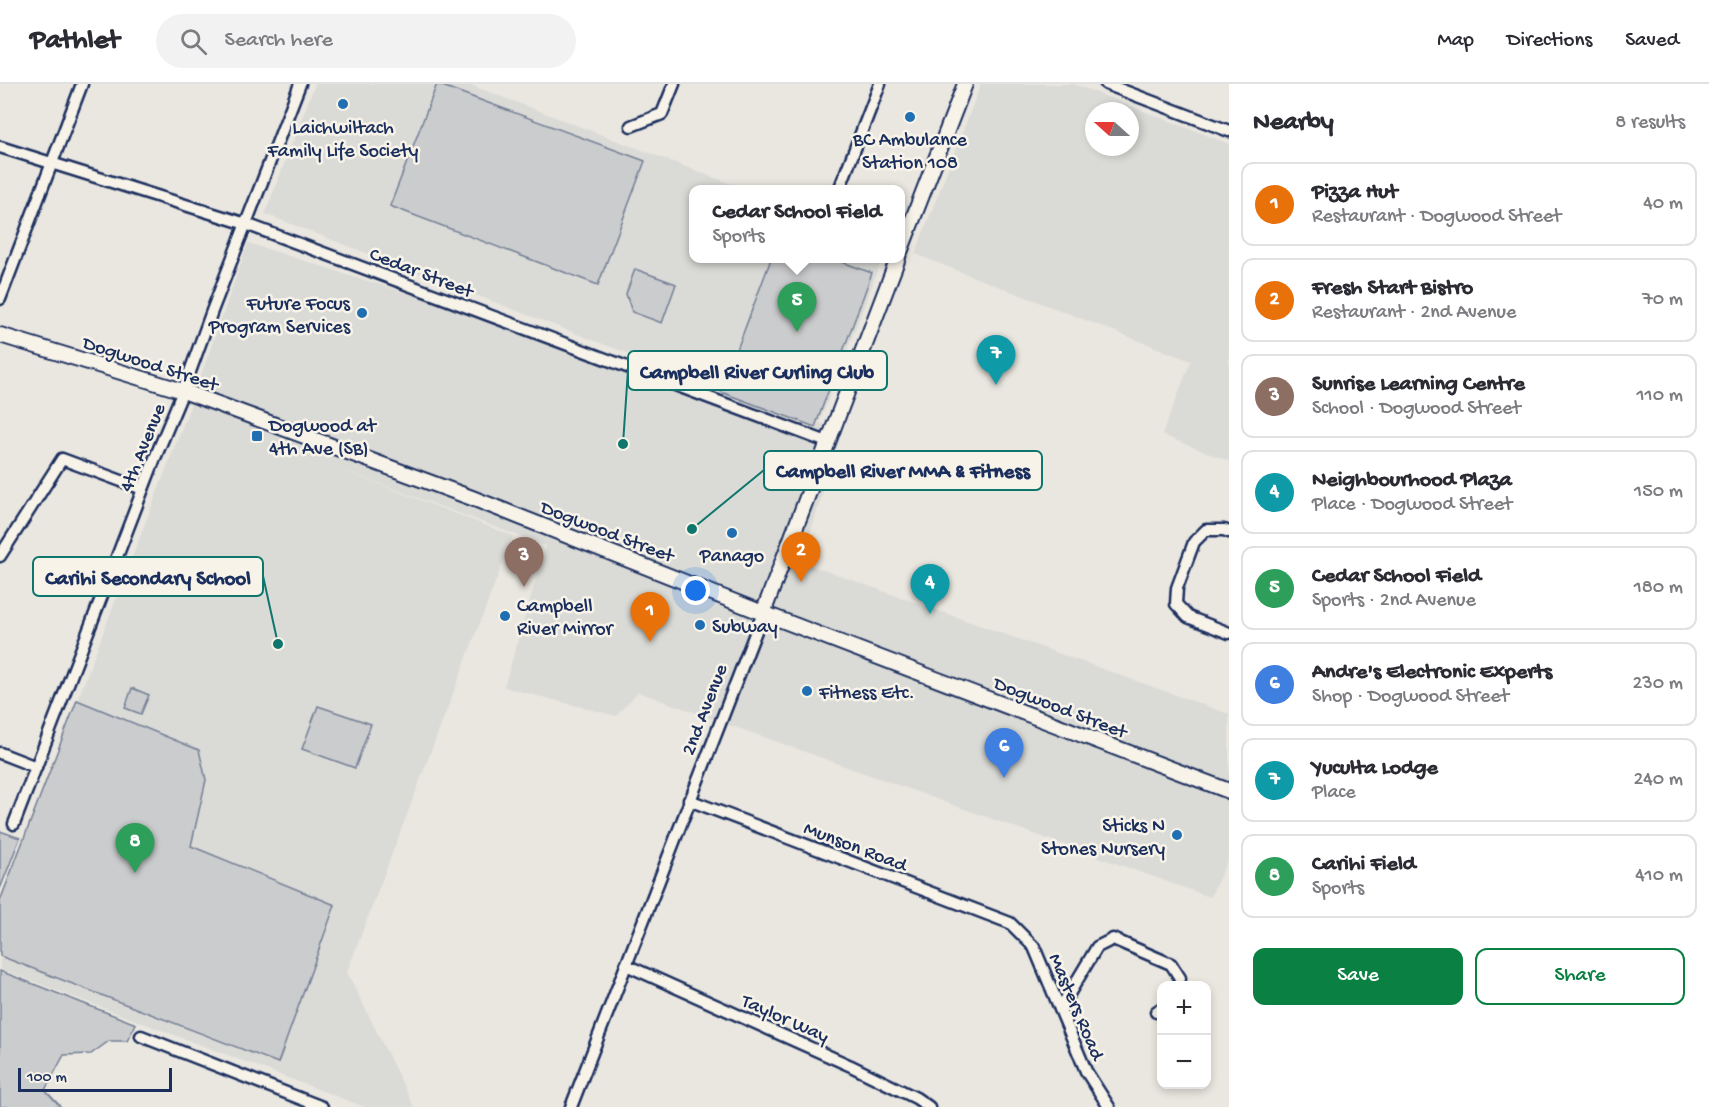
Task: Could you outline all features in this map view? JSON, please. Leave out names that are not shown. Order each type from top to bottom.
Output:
[{"type":"main road","points":[[905,237],[965,84]]},
{"type":"main road","name":"2nd Avenue","points":[[763,613],[896,263]]},
{"type":"main road","name":"Dogwood Street","points":[[0,335],[183,391],[472,498],[763,613],[1229,791]]},
{"type":"street","points":[[0,298],[82,84]]},
{"type":"street","name":"4th Avenue","points":[[14,824],[300,84]]},
{"type":"street","points":[[631,126],[662,114],[674,84]]},
{"type":"street","points":[[841,185],[880,84]]},
{"type":"street","points":[[1106,84],[1229,131]]},
{"type":"street","name":"Cedar Street","points":[[0,147],[246,224],[827,442]]},
{"type":"street","points":[[0,556],[62,459],[143,489]]},
{"type":"street","points":[[1229,532],[1206,530],[1194,542],[1177,588],[1176,604],[1188,617],[1229,633]]},
{"type":"street","name":"2nd Avenue","points":[[571,1107],[763,613]]},
{"type":"street","points":[[0,753],[36,766]]},
{"type":"street","name":"Munson Road","points":[[689,800],[1010,923]]},
{"type":"street","name":"Masters Road","points":[[1010,923],[1034,947],[1086,1071],[1109,1107]]},
{"type":"street","points":[[1060,1009],[1097,947],[1113,939],[1171,964],[1180,981]]},
{"type":"street","name":"Taylor Way","points":[[626,965],[851,1066],[916,1098],[929,1107]]},
{"type":"street","points":[[141,1036],[322,1107]]},
{"type":"shaded area","points":[[315,84],[468,84],[733,185],[689,185],[689,263],[880,263],[819,423],[842,431],[801,562],[1229,714],[1229,857],[1210,897],[638,692],[616,716],[504,687],[546,546],[327,464],[513,536],[347,972],[414,1107],[365,1107],[0,969],[0,901],[188,412],[248,243],[775,410],[265,214]]},
{"type":"shaded area","points":[[437,84],[645,161],[598,285],[390,206]]},
{"type":"shaded area","points":[[981,84],[1074,84],[1120,102],[1085,102],[1085,156],[1139,156],[1139,109],[1229,144],[1229,461],[1162,435],[1191,361],[915,254]]},
{"type":"shaded area","points":[[769,263],[845,263],[872,273],[815,427],[721,392]]},
{"type":"shaded area","points":[[635,269],[676,284],[662,323],[632,312],[626,294]]},
{"type":"shaded area","points":[[132,688],[149,695],[141,714],[125,708]]},
{"type":"shaded area","points":[[77,700],[199,750],[206,780],[191,846],[335,905],[278,1063],[0,956],[0,901]]},
{"type":"shaded area","points":[[318,706],[371,724],[355,768],[302,749]]},
{"type":"shaded area","points":[[0,831],[20,838],[0,889]]},
{"type":"shaded area","points":[[0,971],[136,1024],[127,1041],[109,1041],[91,1054],[64,1055],[45,1090],[61,1107],[0,1107]]},
{"type":"place","name":"Laichwiltach Family Life Society","points":[[343,104]]},
{"type":"place","name":"BC Ambulance Station 108","points":[[910,117]]},
{"type":"place","name":"Future Focus Program Services","points":[[362,313]]},
{"type":"place","name":"Cedar School Field","points":[[797,332]]},
{"type":"place","name":"Yuculta Lodge","points":[[996,385]]},
{"type":"place","name":"Dogwood at 4th Ave (SB)","points":[[257,436]]},
{"type":"place","name":"Campbell River Curling Club","points":[[623,444]]},
{"type":"place","name":"Campbell River MMA & Fitness","points":[[692,529]]},
{"type":"place","name":"Panago","points":[[732,533]]},
{"type":"place","name":"Fresh Start Bistro","points":[[801,582]]},
{"type":"place","name":"Sunrise Learning Centre","points":[[524,587]]},
{"type":"place","name":"Neighbourhood Plaza","points":[[930,614]]},
{"type":"place","name":"Campbell River Mirror","points":[[505,616]]},
{"type":"place","name":"Subway","points":[[700,625]]},
{"type":"place","name":"Pizza Hut","points":[[650,642]]},
{"type":"place","name":"Carihi Secondary School","points":[[278,644]]},
{"type":"place","name":"Fitness Etc.","points":[[807,691]]},
{"type":"place","name":"Andre's Electronic Experts","points":[[1004,778]]},
{"type":"place","name":"Sticks N Stones Nursery","points":[[1177,835]]},
{"type":"place","name":"Carihi Field","points":[[135,873]]}]
